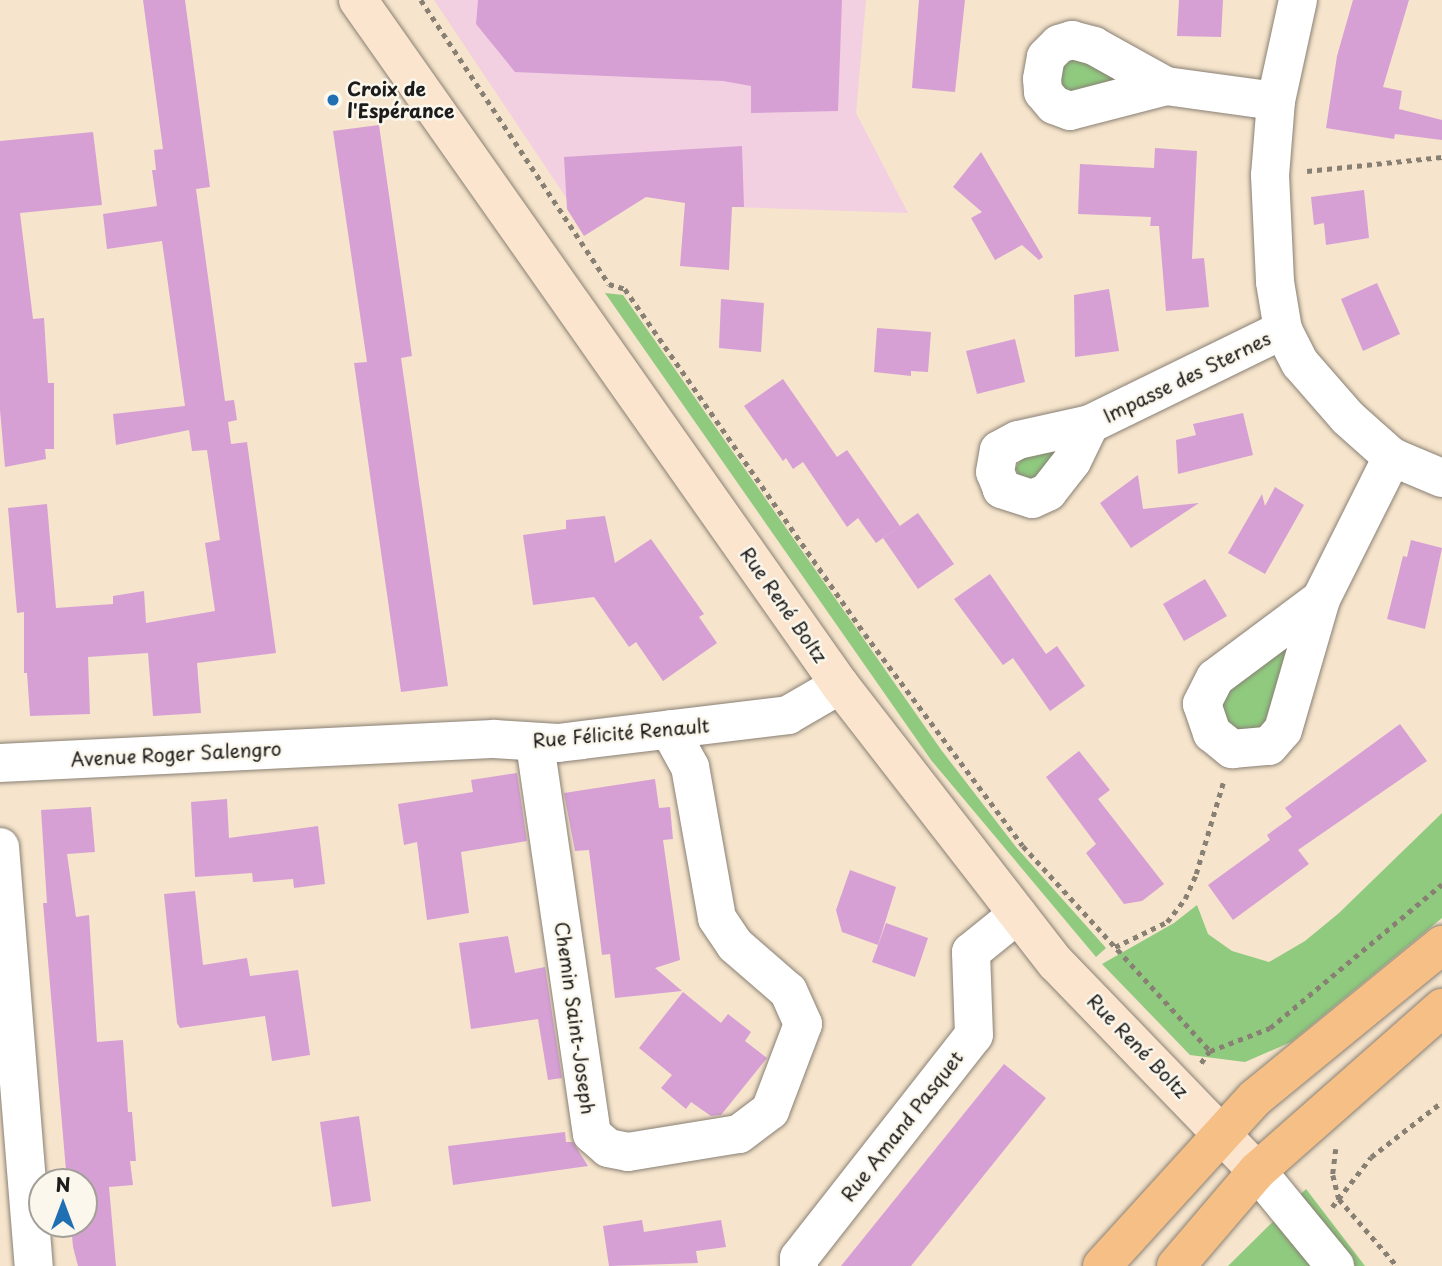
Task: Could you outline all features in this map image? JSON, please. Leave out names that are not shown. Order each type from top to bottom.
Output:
[{"type":"main road","name":"Rue René Boltz","points":[[358,0],[840,685],[1056,962],[1258,1171]]},
{"type":"main road","points":[[1102,1266],[1255,1098],[1442,945]]},
{"type":"main road","points":[[1176,1266],[1258,1171],[1442,1007]]},
{"type":"street","points":[[1298,0],[1276,101],[1270,175],[1275,282],[1283,330],[1300,363],[1348,418],[1392,457],[1442,478]]},
{"type":"street","points":[[1166,86],[1276,101]]},
{"type":"street","name":"Impasse des Sternes","points":[[1090,424],[1283,330]]},
{"type":"street","points":[[1321,599],[1215,678],[1202,704],[1212,733],[1233,749],[1269,746],[1283,730],[1321,599],[1392,457]]},
{"type":"street","name":"Rue Félicité Renault","points":[[351,745],[494,739],[535,744],[788,715],[840,685]]},
{"type":"street","name":"Chemin Saint-Joseph","points":[[535,744],[592,1134],[608,1148],[628,1152],[739,1134],[770,1111],[803,1024],[788,991],[735,945],[717,918],[690,767],[669,729]]},
{"type":"street","name":"Avenue Roger Salengro","points":[[0,763],[351,745]]},
{"type":"street","points":[[0,847],[34,1266]]},
{"type":"street","name":"Rue Amand Pasquet","points":[[799,1266],[799,1258],[974,1035],[971,952],[1018,914]]},
{"type":"street","points":[[1258,1171],[1335,1266]]},
{"type":"path","points":[[421,0],[601,273],[610,284],[625,289],[865,634],[1023,846],[1210,1051]]},
{"type":"path","points":[[1270,175],[1442,157]]},
{"type":"path","points":[[1115,947],[1167,922],[1185,899],[1196,874],[1233,749]]},
{"type":"path","points":[[1184,1092],[1210,1051],[1270,1028],[1442,884]]},
{"type":"path","points":[[1310,1235],[1371,1157],[1442,1102]]},
{"type":"path","points":[[1337,1142],[1334,1175],[1339,1199],[1397,1266]]},
{"type":"shaded area","points":[[434,0],[866,0],[856,113],[908,213],[731,207],[629,194],[567,199]]},
{"type":"green space","points":[[1076,55],[1125,79],[1069,94],[1058,82],[1064,64]]},
{"type":"green space","points":[[605,293],[623,295],[942,751],[1016,847],[1106,948],[1096,957],[931,760]]},
{"type":"green space","points":[[1069,442],[1044,478],[1023,480],[1015,469],[1024,454]]},
{"type":"green space","points":[[1285,645],[1292,647],[1262,734],[1239,732],[1223,723],[1218,706],[1226,688]]},
{"type":"green space","points":[[1442,813],[1442,918],[1291,1042],[1245,1062],[1190,1055],[1102,964],[1174,923],[1197,905],[1208,934],[1232,951],[1269,962],[1305,941],[1339,913]]},
{"type":"green space","points":[[1306,1189],[1365,1266],[1228,1266]]},
{"type":"building","points":[[143,0],[185,0],[210,187],[196,189],[225,401],[234,400],[237,420],[228,422],[231,444],[247,442],[276,653],[197,663],[201,713],[153,716],[148,653],[88,657],[90,714],[30,716],[27,673],[24,673],[24,612],[17,613],[8,508],[47,504],[56,608],[113,604],[113,596],[144,591],[146,623],[215,611],[205,543],[220,540],[207,450],[192,451],[189,430],[116,445],[113,414],[185,406],[162,241],[107,249],[103,214],[157,206],[152,170],[156,170],[154,150],[163,149]]},
{"type":"building","points":[[478,0],[842,0],[838,111],[751,113],[751,86],[723,81],[515,72],[476,24]]},
{"type":"building","points":[[919,0],[965,0],[955,92],[912,88]]},
{"type":"building","points":[[1179,0],[1223,0],[1221,37],[1177,36]]},
{"type":"building","points":[[1353,0],[1409,0],[1383,87],[1402,91],[1399,109],[1442,120],[1442,140],[1395,134],[1394,139],[1326,128],[1337,56]]},
{"type":"building","points":[[379,125],[412,356],[401,358],[448,686],[401,692],[354,363],[367,362],[333,131]]},
{"type":"building","points":[[93,132],[102,205],[20,213],[33,319],[44,318],[48,383],[54,383],[54,449],[45,449],[46,459],[5,467],[0,410],[0,141]]},
{"type":"building","points":[[742,146],[744,207],[732,207],[729,270],[680,266],[685,203],[646,197],[584,236],[567,209],[564,157]]},
{"type":"building","points":[[1155,148],[1197,151],[1192,259],[1204,258],[1209,307],[1166,311],[1159,226],[1150,226],[1151,217],[1078,214],[1080,164],[1154,168]]},
{"type":"building","points":[[981,152],[1043,257],[1039,260],[1022,245],[995,260],[971,218],[982,212],[953,187]]},
{"type":"building","points":[[1364,190],[1369,238],[1326,245],[1324,223],[1314,225],[1311,197]]},
{"type":"building","points":[[1377,283],[1400,334],[1363,351],[1341,299]]},
{"type":"building","points":[[1109,289],[1119,351],[1075,357],[1074,295]]},
{"type":"building","points":[[721,299],[764,303],[761,352],[719,348]]},
{"type":"building","points":[[877,328],[931,332],[928,372],[911,371],[911,376],[874,372]]},
{"type":"building","points":[[1015,339],[1025,382],[977,394],[966,351]]},
{"type":"building","points":[[783,379],[837,457],[847,450],[900,526],[876,543],[858,518],[847,527],[803,462],[793,469],[786,458],[783,461],[744,406]]},
{"type":"building","points":[[1243,413],[1253,455],[1178,474],[1176,440],[1196,435],[1193,424]]},
{"type":"building","points":[[1138,475],[1143,509],[1199,503],[1131,548],[1100,503]]},
{"type":"building","points":[[1275,487],[1304,505],[1265,574],[1228,553],[1262,494],[1265,506]]},
{"type":"building","points":[[918,513],[954,564],[918,589],[883,538]]},
{"type":"building","points":[[605,516],[615,563],[651,539],[704,614],[699,617],[717,643],[663,681],[636,642],[629,647],[594,597],[533,605],[523,535],[566,529],[566,520]]},
{"type":"building","points":[[1411,540],[1442,548],[1425,629],[1387,619],[1403,556],[1407,557]]},
{"type":"building","points":[[990,574],[1046,654],[1057,646],[1085,686],[1050,711],[1013,658],[1003,665],[954,599]]},
{"type":"building","points":[[1205,579],[1227,616],[1184,641],[1163,604]]},
{"type":"building","points":[[1400,724],[1427,761],[1298,850],[1309,864],[1233,920],[1208,885],[1270,840],[1267,835],[1292,817],[1285,808]]},
{"type":"building","points":[[1079,751],[1110,790],[1098,799],[1164,884],[1142,901],[1124,904],[1086,853],[1096,844],[1046,777]]},
{"type":"building","points":[[517,773],[527,841],[461,852],[469,913],[427,920],[417,842],[404,845],[398,804],[473,792],[471,780]]},
{"type":"building","points":[[655,779],[659,808],[670,807],[673,839],[663,840],[680,960],[655,968],[682,991],[615,998],[610,954],[602,955],[589,850],[575,851],[564,793]]},
{"type":"building","points":[[227,799],[229,838],[318,826],[325,884],[294,888],[293,879],[253,882],[252,873],[195,877],[191,802]]},
{"type":"building","points":[[91,807],[95,852],[67,854],[76,917],[89,915],[97,1042],[123,1040],[128,1112],[132,1112],[136,1161],[130,1161],[133,1185],[109,1187],[116,1266],[78,1266],[73,1247],[72,1238],[98,1238],[98,1168],[66,1168],[43,903],[47,903],[41,810]]},
{"type":"building","points":[[850,870],[896,887],[878,945],[842,932],[836,910]]},
{"type":"building","points":[[195,891],[203,965],[247,958],[250,976],[298,970],[310,1055],[272,1061],[265,1016],[180,1028],[177,1023],[164,894]]},
{"type":"building","points":[[886,923],[928,938],[915,977],[872,962]]},
{"type":"building","points":[[508,936],[515,973],[545,967],[562,1078],[548,1080],[538,1019],[471,1029],[459,943]]},
{"type":"building","points":[[683,992],[721,1023],[728,1014],[751,1032],[745,1041],[767,1058],[721,1115],[711,1116],[691,1102],[686,1109],[661,1088],[672,1075],[639,1048]]},
{"type":"building","points":[[1004,1064],[1046,1098],[911,1266],[841,1266]]},
{"type":"building","points":[[359,1116],[371,1201],[332,1207],[320,1122]]},
{"type":"building","points":[[565,1132],[566,1142],[573,1142],[588,1166],[453,1185],[448,1146]]},
{"type":"building","points":[[642,1220],[644,1232],[721,1220],[726,1247],[696,1251],[698,1263],[609,1266],[603,1226]]},
{"type":"place","name":"Croix de l'Espérance","points":[[333,100]]}]
